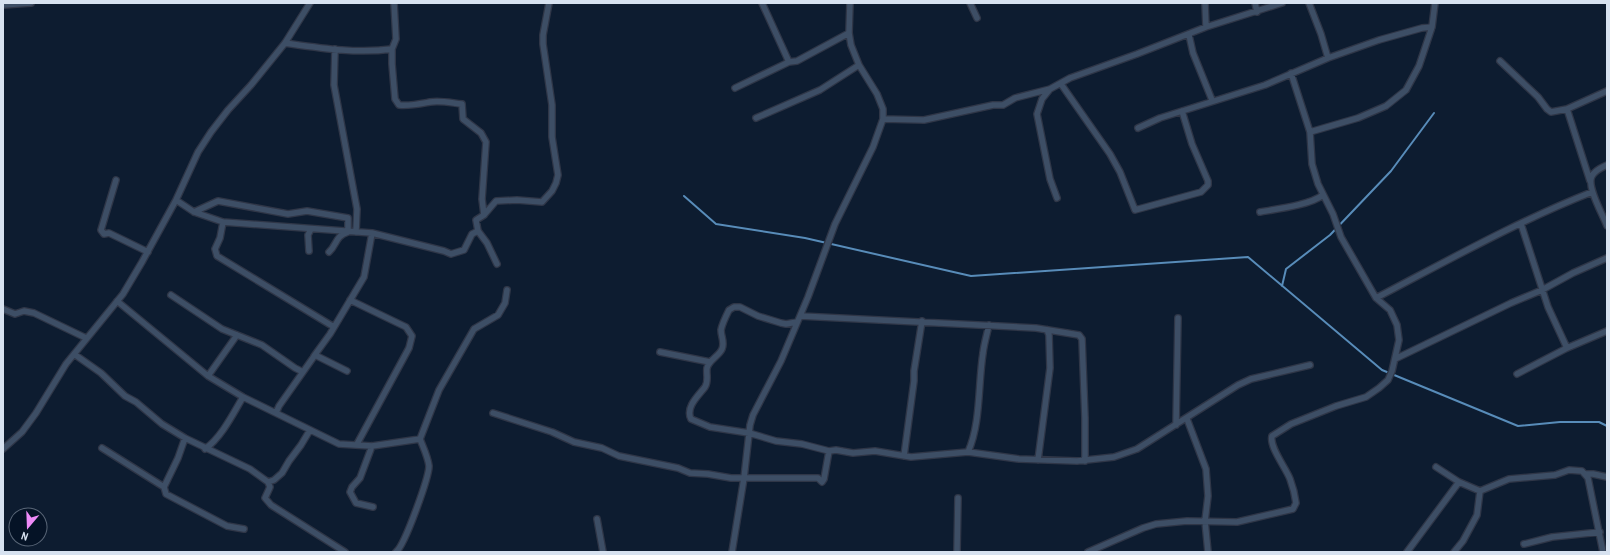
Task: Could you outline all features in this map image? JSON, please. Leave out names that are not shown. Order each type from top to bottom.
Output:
[{"type":"street","points":[[3,5],[31,3]]},
{"type":"street","points":[[3,448],[22,432],[36,413],[66,364],[117,301],[148,252],[176,200],[198,152],[228,110],[251,85],[284,43],[310,3]]},
{"type":"street","points":[[394,3],[396,39],[392,49],[392,64],[395,99],[399,105],[406,106],[431,102],[462,104],[462,119],[481,133],[486,142],[482,199],[484,215]]},
{"type":"street","points":[[497,264],[487,243],[478,231],[476,220],[484,215],[496,201],[517,200],[542,202],[552,191],[558,175],[552,137],[552,105],[543,35],[549,3]]},
{"type":"street","points":[[762,3],[789,62]]},
{"type":"street","points":[[732,552],[744,478],[749,433],[753,416],[781,361],[835,224],[873,147],[883,118],[883,109],[877,94],[859,65],[851,45],[849,33],[850,3]]},
{"type":"street","points":[[970,3],[977,18]]},
{"type":"street","points":[[1205,3],[1206,28]]},
{"type":"street","points":[[1255,3],[1257,12]]},
{"type":"street","points":[[883,118],[907,121],[940,118],[993,105],[1003,105],[1014,98],[1050,89],[1070,78],[1206,28],[1282,3]]},
{"type":"street","points":[[1309,3],[1321,34],[1328,58]]},
{"type":"street","points":[[1310,132],[1358,118],[1386,106],[1406,90],[1419,66],[1432,28],[1435,3]]},
{"type":"street","points":[[1138,128],[1212,100],[1265,85],[1328,58],[1386,38],[1422,28],[1432,28]]},
{"type":"street","points":[[735,88],[789,62],[797,61],[849,33]]},
{"type":"street","points":[[1189,35],[1193,53],[1212,100]]},
{"type":"street","points":[[284,43],[334,49],[377,51],[392,49]]},
{"type":"street","points":[[334,49],[334,85],[357,209],[356,232]]},
{"type":"street","points":[[1500,61],[1538,97],[1547,109],[1552,112],[1567,108],[1607,91]]},
{"type":"street","points":[[756,118],[820,90],[859,65]]},
{"type":"street","points":[[1088,552],[1143,528],[1156,524],[1205,521],[1228,523],[1293,509],[1296,503],[1290,478],[1273,444],[1272,436],[1291,424],[1336,406],[1366,397],[1388,380],[1392,371],[1399,340],[1397,325],[1390,310],[1376,298],[1341,237],[1334,214],[1323,195],[1312,164],[1310,132],[1291,73]]},
{"type":"street","points":[[1061,84],[1110,154],[1120,172],[1135,210],[1200,192],[1208,185],[1208,180],[1192,144],[1182,111]]},
{"type":"street","points":[[1050,89],[1042,99],[1037,114],[1050,178],[1057,198]]},
{"type":"street","points":[[1567,108],[1590,181],[1592,192],[1607,226]]},
{"type":"street","points":[[1590,181],[1596,170],[1607,165]]},
{"type":"street","points":[[116,180],[101,230],[104,234],[109,233],[148,252]]},
{"type":"street","points":[[1376,298],[1521,224],[1592,192]]},
{"type":"street","points":[[1260,212],[1286,208],[1318,199],[1323,195]]},
{"type":"street","points":[[176,200],[194,212],[223,222],[372,233],[451,254],[464,250],[472,234],[478,231]]},
{"type":"street","points":[[194,212],[218,201],[288,214],[307,211],[348,218],[348,232]]},
{"type":"street","points":[[223,222],[220,238],[215,249],[217,256],[334,327]]},
{"type":"street","points":[[1521,224],[1548,307],[1567,348]]},
{"type":"street","points":[[309,251],[308,235],[311,229]]},
{"type":"street","points":[[329,252],[333,248],[337,238],[348,232]]},
{"type":"street","points":[[276,413],[279,406],[334,327],[364,277],[372,233]]},
{"type":"street","points":[[1395,359],[1607,258]]},
{"type":"street","points":[[396,552],[399,550],[408,532],[429,466],[420,439],[439,390],[474,329],[498,315],[505,303],[507,290]]},
{"type":"street","points":[[171,295],[222,329],[262,345],[303,372]]},
{"type":"street","points":[[350,300],[406,327],[412,336],[410,348],[357,444]]},
{"type":"street","points":[[117,301],[208,376],[243,397],[338,444],[372,446],[420,439]]},
{"type":"street","points":[[797,322],[786,324],[758,316],[740,307],[731,308],[722,328],[723,347],[719,355],[710,362],[707,368],[707,383],[699,393],[690,409],[689,416],[691,419],[710,427],[749,433],[776,441],[802,444],[829,451],[875,451],[911,457],[968,452],[1038,460],[1085,461],[1114,457],[1137,449],[1187,419],[1219,396],[1251,379],[1310,365]]},
{"type":"street","points":[[3,309],[15,314],[24,311],[34,313],[86,338]]},
{"type":"street","points":[[800,316],[944,322],[954,324],[1036,328],[1057,330],[1079,335],[1082,339],[1085,461]]},
{"type":"street","points":[[1176,425],[1178,318]]},
{"type":"street","points":[[904,456],[922,321]]},
{"type":"street","points":[[968,452],[972,444],[978,409],[983,353],[989,325]]},
{"type":"street","points":[[1038,460],[1050,368],[1049,335],[1047,330]]},
{"type":"street","points":[[1517,374],[1567,348],[1607,331]]},
{"type":"street","points":[[208,376],[237,335]]},
{"type":"street","points":[[660,352],[710,362]]},
{"type":"street","points":[[74,354],[101,373],[125,396],[136,402],[162,424],[205,449],[250,469],[268,482],[270,487],[265,498],[271,505],[346,552]]},
{"type":"street","points":[[314,356],[317,355],[347,371]]},
{"type":"street","points":[[205,449],[215,440],[236,410],[243,397]]},
{"type":"street","points":[[493,413],[552,432],[574,442],[602,448],[619,456],[678,468],[690,473],[731,478],[818,478],[822,482],[824,479],[829,451]]},
{"type":"street","points":[[1187,419],[1206,469],[1208,496],[1205,521],[1208,552]]},
{"type":"street","points":[[268,482],[274,480],[282,473],[289,460],[301,445],[310,430]]},
{"type":"street","points":[[185,438],[178,458],[164,487],[166,494],[227,526],[244,529]]},
{"type":"street","points":[[372,446],[360,478],[352,486],[350,492],[356,503],[373,507]]},
{"type":"street","points":[[102,448],[164,487]]},
{"type":"street","points":[[1436,467],[1459,482],[1480,491],[1509,479],[1555,475],[1569,470],[1577,470],[1586,474],[1607,477]]},
{"type":"street","points":[[1586,474],[1600,532],[1603,552]]},
{"type":"street","points":[[1407,552],[1459,482]]},
{"type":"street","points":[[1454,552],[1463,541],[1477,515],[1480,491]]},
{"type":"street","points":[[957,552],[958,498]]},
{"type":"street","points":[[597,519],[602,552]]},
{"type":"street","points":[[1524,544],[1552,537],[1600,532]]},
{"type":"waterway","points":[[1282,286],[1286,269],[1330,235],[1391,171],[1434,113]]},
{"type":"waterway","points":[[684,196],[716,224],[805,238],[971,276],[1248,257],[1382,370],[1518,426],[1560,422],[1599,422],[1607,426]]}]
